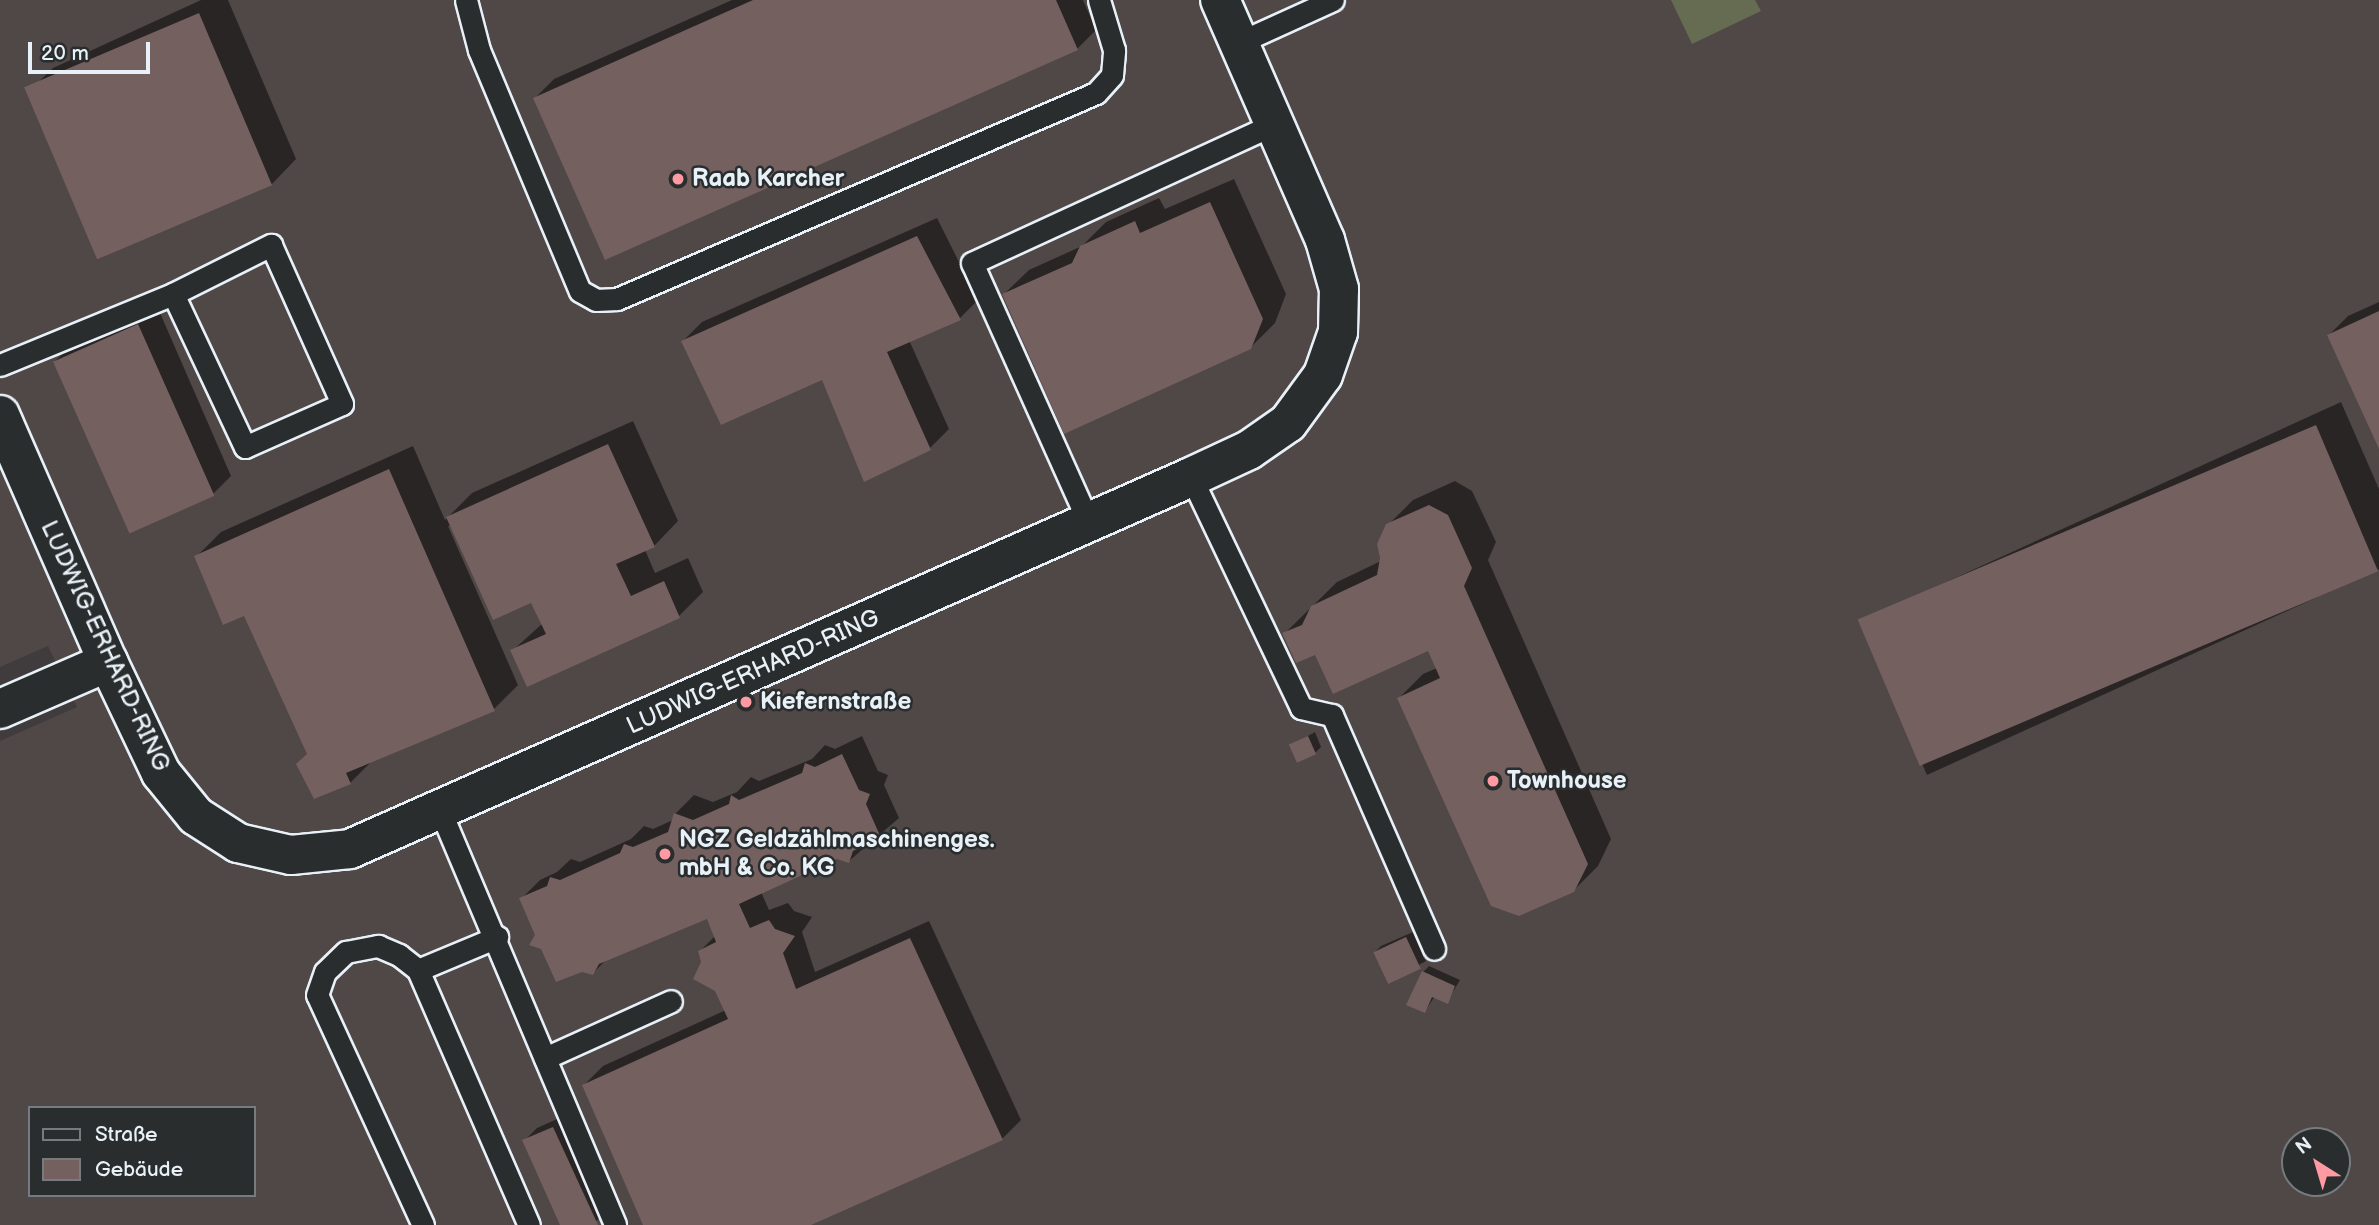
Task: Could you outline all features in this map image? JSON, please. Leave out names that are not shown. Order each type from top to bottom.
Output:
[{"type":"street","name":"LUDWIG-ERHARD-RING","points":[[0,415],[108,662],[161,773],[195,816],[238,843],[291,855],[350,849],[1191,477],[1249,450],[1288,423],[1323,375],[1338,332],[1339,289],[1325,240],[1220,0]]},
{"type":"street","points":[[0,709],[108,662]]},
{"type":"lane","points":[[466,0],[479,50],[580,290],[596,300],[617,299],[1096,93],[1112,75],[1114,50],[1099,0]]},
{"type":"lane","points":[[1238,43],[1333,0]]},
{"type":"lane","points":[[1089,523],[972,263],[1274,124]]},
{"type":"lane","points":[[0,365],[173,294],[271,245],[342,404],[245,447],[173,294]]},
{"type":"lane","points":[[1191,477],[1301,708],[1332,715],[1434,949]]},
{"type":"lane","points":[[440,810],[497,937],[615,1225]]},
{"type":"lane","points":[[418,970],[497,937]]},
{"type":"lane","points":[[423,1225],[317,995],[325,972],[346,952],[378,946],[399,955],[418,970],[529,1225]]},
{"type":"lane","points":[[545,1058],[671,1001]]},
{"type":"shaded area","points":[[0,0],[2379,0],[2379,1225],[0,1225],[0,741],[77,707],[48,646],[0,667]]},
{"type":"green space","points":[[1671,0],[1755,0],[1761,11],[1692,44]]},
{"type":"building","name":"Raab Karcher","points":[[753,0],[1056,0],[1078,50],[605,260],[533,98]]},
{"type":"building","points":[[199,13],[272,185],[97,259],[24,87]]},
{"type":"building","points":[[1210,202],[1263,319],[1251,349],[1064,434],[1002,294],[1072,263],[1080,246],[1135,221],[1140,233]]},
{"type":"building","points":[[917,236],[961,320],[887,352],[931,450],[864,482],[822,380],[721,425],[681,341]]},
{"type":"building","points":[[2379,311],[2379,449],[2327,335]]},
{"type":"building","points":[[138,324],[214,496],[130,534],[53,362]]},
{"type":"building","points":[[2316,425],[2378,571],[1920,766],[1858,620]]},
{"type":"building","points":[[608,444],[655,547],[616,564],[631,596],[664,581],[680,618],[527,687],[510,650],[546,634],[531,603],[493,620],[446,517]]},
{"type":"building","points":[[389,469],[495,711],[346,773],[351,784],[314,799],[296,764],[307,754],[244,616],[223,625],[194,556]]},
{"type":"building","name":"Townhouse","points":[[1429,505],[1448,515],[1472,568],[1464,586],[1588,864],[1574,892],[1519,916],[1491,906],[1397,698],[1440,678],[1428,651],[1333,694],[1315,655],[1296,663],[1282,633],[1302,625],[1311,606],[1377,575],[1380,558],[1377,544],[1386,524]]},
{"type":"building","points":[[1308,736],[1316,754],[1297,763],[1289,745]]},
{"type":"building","points":[[842,754],[859,790],[870,794],[866,804],[881,838],[853,851],[849,863],[837,859],[739,904],[750,928],[769,920],[775,929],[795,936],[783,953],[796,989],[910,938],[1003,1140],[811,1225],[643,1225],[582,1085],[728,1019],[715,991],[693,979],[701,962],[698,951],[716,942],[707,919],[599,964],[593,975],[582,972],[556,982],[541,949],[529,945],[535,935],[519,898],[547,886],[550,877],[560,880],[620,853],[624,844],[633,847],[668,832],[674,813],[693,820],[729,804],[731,795],[739,800],[802,773],[805,763],[815,767]]},
{"type":"building","points":[[1406,937],[1421,969],[1388,984],[1373,952]]},
{"type":"building","points":[[1422,971],[1455,986],[1448,1004],[1432,997],[1425,1013],[1406,1005]]},
{"type":"building","points":[[553,1127],[598,1225],[560,1225],[522,1140]]},
{"type":"place","name":"Raab Karcher","points":[[678,179]]},
{"type":"place","name":"Kiefernstraße","points":[[746,702]]},
{"type":"place","name":"Townhouse","points":[[1493,781]]},
{"type":"place","name":"NGZ Geldzählmaschinenges. mbH & Co. KG","points":[[665,854]]}]
